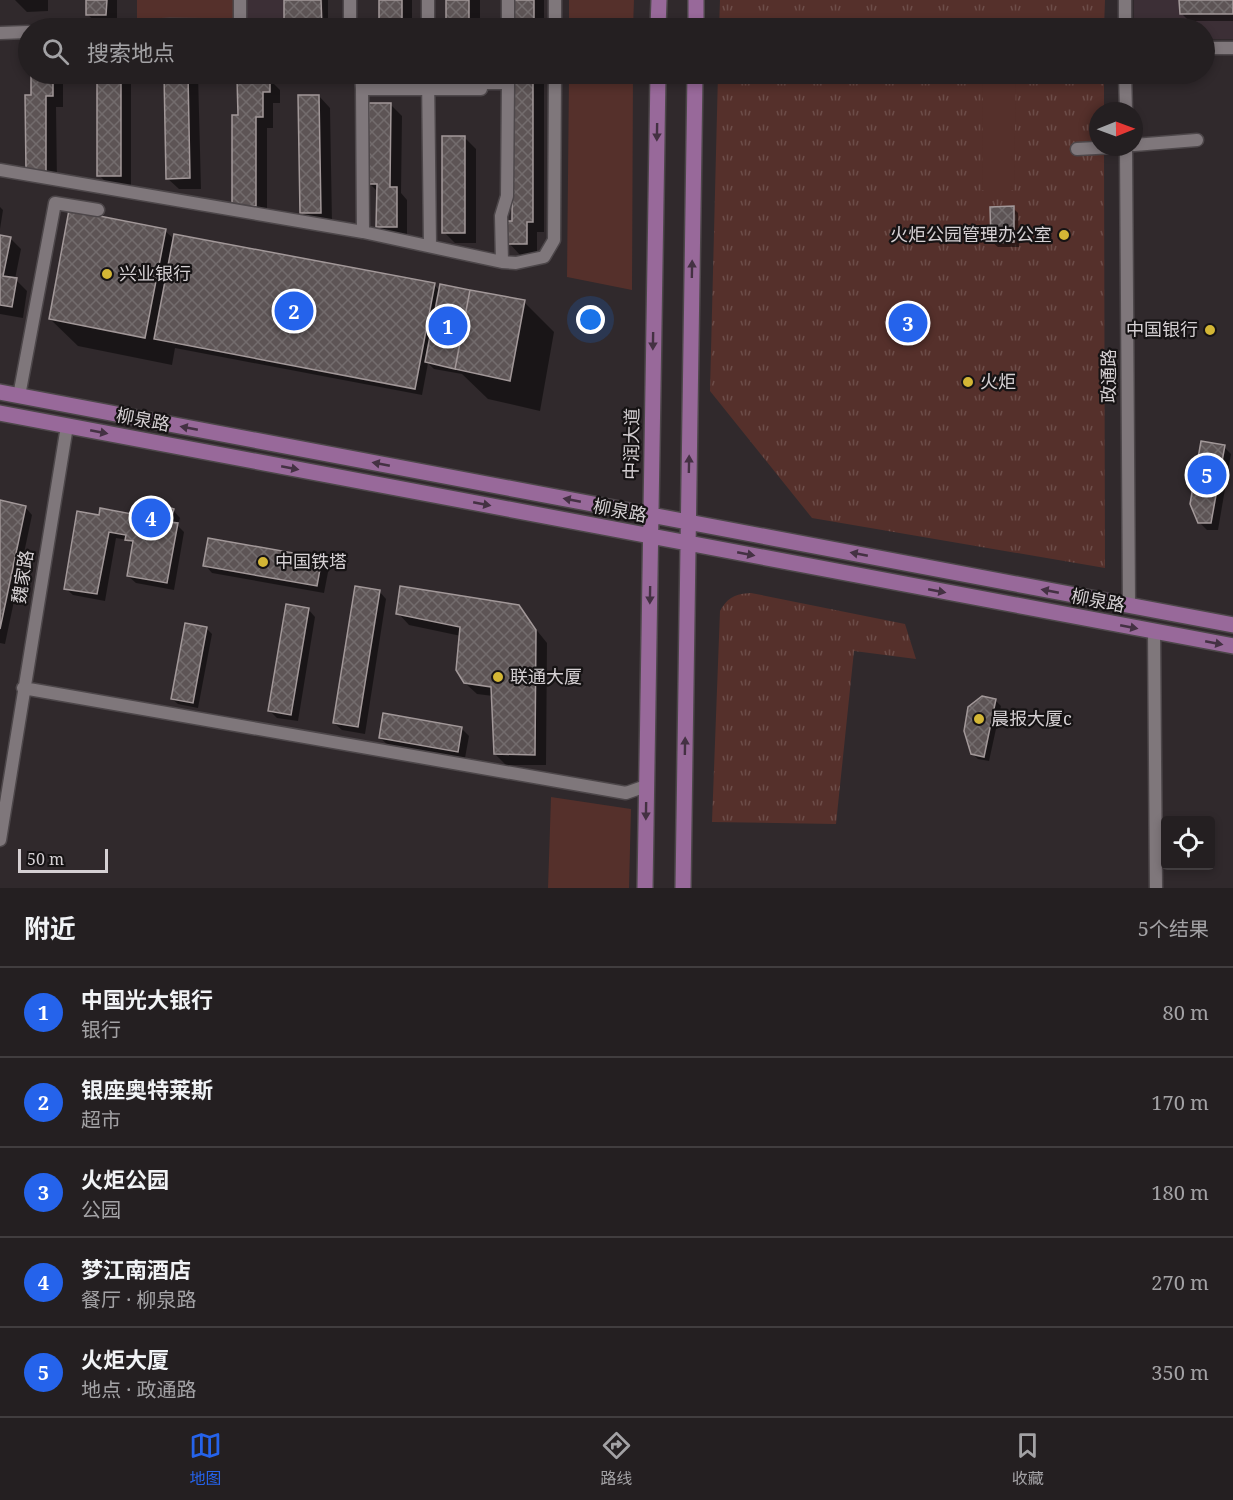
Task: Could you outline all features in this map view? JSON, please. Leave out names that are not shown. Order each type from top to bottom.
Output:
[{"type":"main road","points":[[658,18],[659,0]]},
{"type":"main road","points":[[696,0],[696,18]]},
{"type":"main road","name":"中润大道","points":[[645,888],[658,84]]},
{"type":"main road","points":[[683,888],[695,84]]},
{"type":"main road","name":"柳泉路","points":[[0,392],[1233,625]]},
{"type":"main road","name":"柳泉路","points":[[0,413],[1233,646]]},
{"type":"street","points":[[240,0],[240,18]]},
{"type":"street","points":[[350,0],[350,18]]},
{"type":"street","points":[[428,0],[428,18]]},
{"type":"street","points":[[508,0],[508,18]]},
{"type":"street","points":[[555,0],[555,18]]},
{"type":"street","points":[[1125,0],[1125,18]]},
{"type":"street","points":[[0,33],[18,33]]},
{"type":"street","points":[[1215,48],[1233,48]]},
{"type":"street","points":[[362,84],[363,232]]},
{"type":"street","points":[[428,84],[430,246]]},
{"type":"street","points":[[362,89],[481,89],[481,84]]},
{"type":"street","points":[[502,262],[501,216],[507,196],[508,84]]},
{"type":"street","points":[[0,170],[363,232],[502,262],[516,263],[544,257],[554,240],[555,84]]},
{"type":"street","points":[[1125,84],[1126,102]]},
{"type":"street","points":[[1143,144],[1197,140]]},
{"type":"street","points":[[1077,149],[1089,148]]},
{"type":"street","name":"政通路","points":[[1126,156],[1128,605]]},
{"type":"street","points":[[19,396],[56,203],[98,210]]},
{"type":"street","name":"魏家路","points":[[0,840],[67,426]]},
{"type":"street","points":[[1154,632],[1156,888]]},
{"type":"street","points":[[23,688],[626,793],[646,786]]},
{"type":"shaded area","points":[[245,0],[323,0],[324,18],[245,18]]},
{"type":"shaded area","points":[[1134,0],[1233,0],[1233,39],[1215,39],[1215,18],[1134,18]]},
{"type":"green space","points":[[137,0],[240,0],[240,18],[137,18]]},
{"type":"green space","points":[[569,0],[634,0],[633,18],[569,18]]},
{"type":"green space","points":[[720,0],[1105,0],[1104,18],[719,18]]},
{"type":"green space","points":[[569,84],[633,84],[632,290],[567,277]]},
{"type":"green space","points":[[718,84],[1104,84],[1104,102],[1089,102],[1089,156],[1104,156],[1105,568],[812,518],[710,391]]},
{"type":"green space","points":[[983,84],[1016,84],[1014,190],[982,190]]},
{"type":"green space","points":[[751,593],[905,624],[916,659],[854,651],[836,824],[712,822],[720,611],[732,597]]},
{"type":"green space","points":[[551,797],[631,809],[629,888],[548,888]]},
{"type":"building","points":[[86,0],[107,0],[106,15],[86,15]]},
{"type":"building","points":[[284,0],[321,0],[322,18],[284,18]]},
{"type":"building","points":[[379,0],[402,0],[402,18],[379,18]]},
{"type":"building","points":[[446,0],[469,0],[469,18],[446,18]]},
{"type":"building","points":[[513,0],[534,0],[534,18],[513,18]]},
{"type":"building","points":[[1179,0],[1233,0],[1233,14],[1180,14]]},
{"type":"building","points":[[31,84],[53,84],[53,96],[46,96],[46,171],[26,171],[25,95],[31,95]]},
{"type":"building","points":[[97,84],[121,84],[121,176],[97,176]]},
{"type":"building","points":[[164,84],[188,84],[190,178],[166,179]]},
{"type":"building","points":[[237,84],[270,84],[270,92],[263,92],[263,117],[256,117],[256,206],[232,206],[232,115],[238,115]]},
{"type":"building","points":[[513,84],[533,84],[533,222],[527,222],[527,244],[507,244],[507,221],[512,221]]},
{"type":"building","points":[[298,95],[319,95],[321,213],[300,213]]},
{"type":"building","points":[[369,103],[391,103],[390,187],[397,187],[397,227],[376,227],[377,184],[368,184]]},
{"type":"building","points":[[442,136],[465,136],[465,233],[442,233]]},
{"type":"building","points":[[1014,206],[1014,242],[991,243],[990,207]]},
{"type":"building","name":"兴业银行","points":[[69,210],[166,229],[145,338],[49,319]]},
{"type":"building","points":[[174,234],[435,283],[415,389],[154,339]]},
{"type":"building","points":[[0,235],[11,237],[3,276],[17,278],[12,307],[0,305]]},
{"type":"building","points":[[440,284],[470,290],[455,369],[425,362]]},
{"type":"building","points":[[470,290],[525,300],[510,381],[455,369]]},
{"type":"building","points":[[1201,441],[1225,445],[1211,523],[1198,523],[1190,504]]},
{"type":"building","points":[[0,500],[26,506],[0,629]]},
{"type":"building","points":[[162,505],[174,509],[170,522],[178,523],[167,583],[127,576],[133,541],[125,540],[126,535],[109,532],[97,594],[64,589],[77,511],[99,515],[100,508],[137,515],[138,510],[154,513]]},
{"type":"building","name":"中国铁塔","points":[[208,538],[322,558],[317,586],[203,566]]},
{"type":"building","points":[[355,586],[380,590],[358,727],[333,723]]},
{"type":"building","name":"联通大厦","points":[[400,586],[519,605],[536,630],[535,755],[494,754],[491,687],[464,683],[456,670],[460,627],[396,614]]},
{"type":"building","points":[[286,604],[309,608],[291,715],[268,711]]},
{"type":"building","points":[[185,623],[207,627],[193,703],[171,699]]},
{"type":"building","name":"晨报大厦c","points":[[982,696],[996,699],[984,757],[971,754],[964,731],[968,707]]},
{"type":"building","points":[[383,713],[462,727],[458,752],[379,738]]},
{"type":"place","name":"火炬公园管理办公室","points":[[1064,235]]},
{"type":"place","name":"兴业银行","points":[[107,274]]},
{"type":"place","name":"银座奥特莱斯","points":[[294,311]]},
{"type":"place","name":"火炬公园","points":[[908,323]]},
{"type":"place","name":"中国光大银行","points":[[448,326]]},
{"type":"place","name":"中国银行","points":[[1210,330]]},
{"type":"place","name":"火炬","points":[[968,382]]},
{"type":"place","name":"火炬大厦","points":[[1207,475]]},
{"type":"place","name":"梦江南酒店","points":[[151,518]]},
{"type":"place","name":"中国铁塔","points":[[263,562]]},
{"type":"place","name":"联通大厦","points":[[498,677]]},
{"type":"place","name":"晨报大厦c","points":[[979,719]]}]
